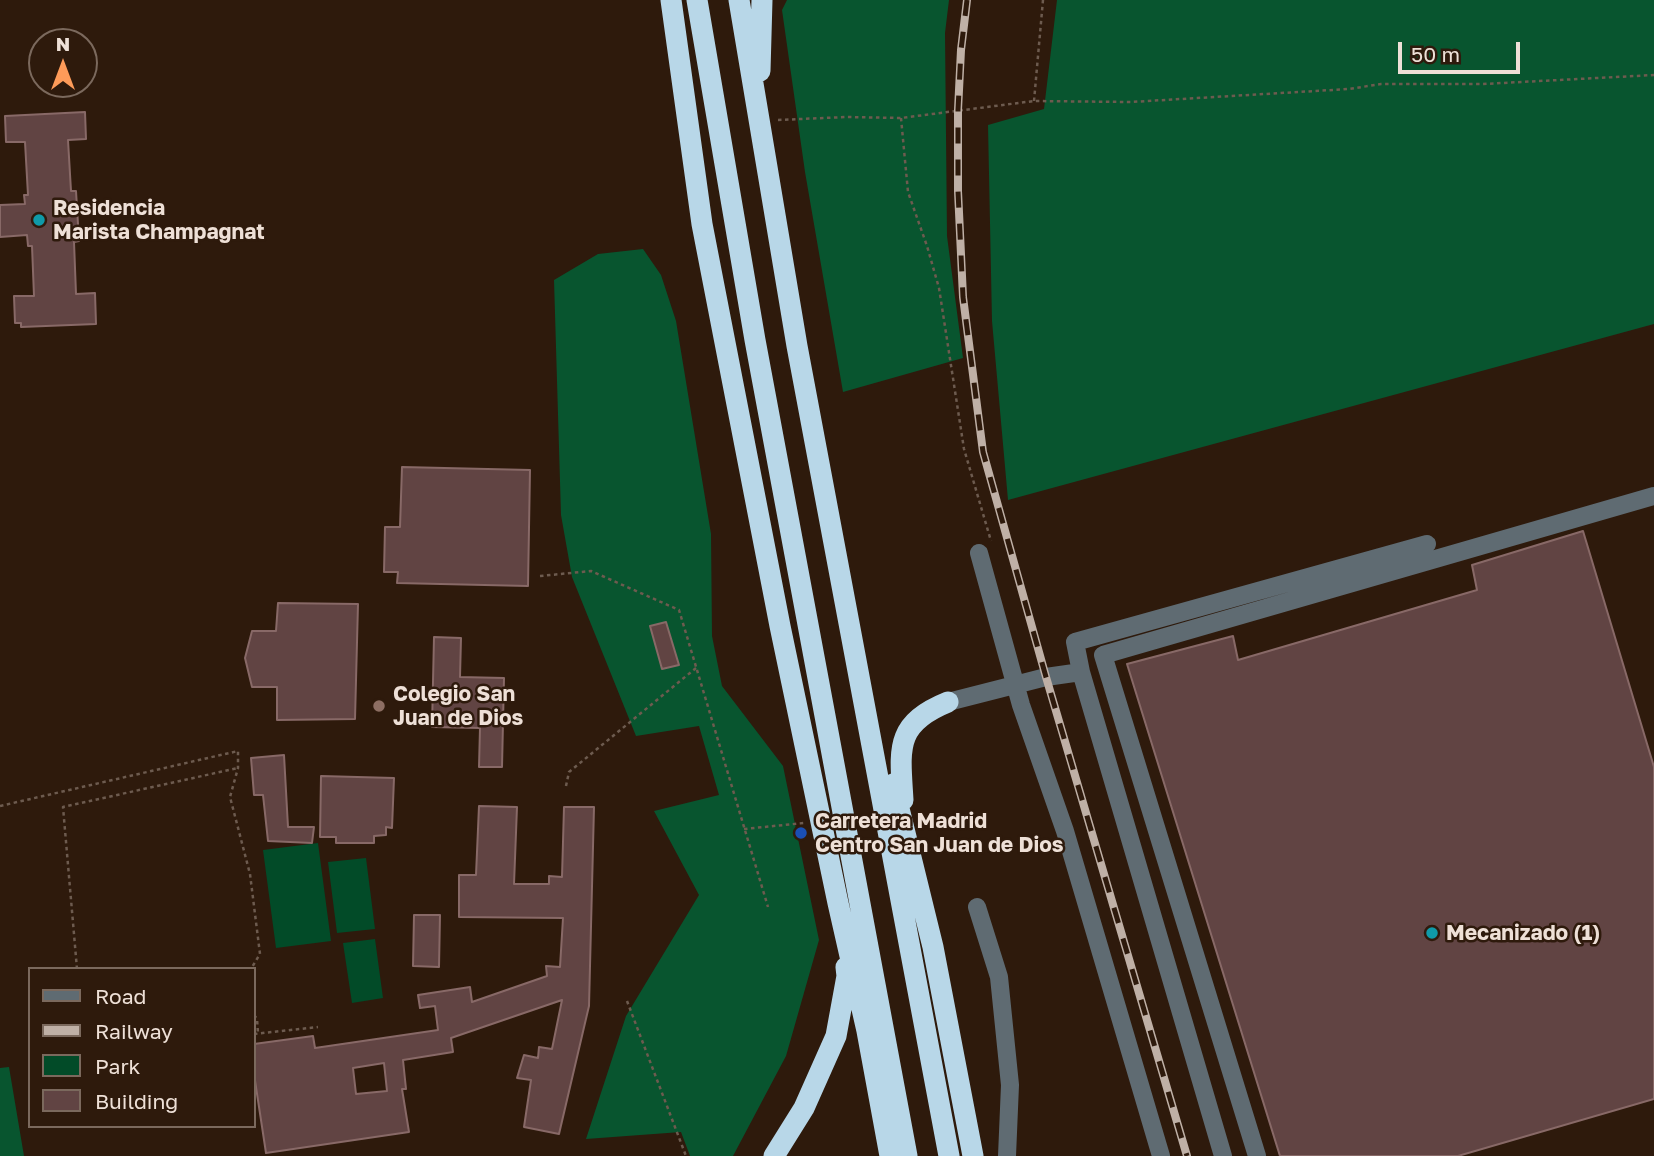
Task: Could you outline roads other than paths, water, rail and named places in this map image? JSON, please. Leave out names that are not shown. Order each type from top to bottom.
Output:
[{"type":"highway","points":[[669,0],[702,224],[780,626],[867,1031],[890,1156]]},
{"type":"highway","points":[[691,0],[724,330]]},
{"type":"highway","points":[[697,0],[755,340],[907,1156]]},
{"type":"highway","points":[[739,0],[797,346],[949,1156]]},
{"type":"highway","points":[[760,116],[762,0]]},
{"type":"highway","points":[[865,702],[884,747],[904,823],[933,947],[973,1156]]},
{"type":"highway","points":[[904,823],[901,770],[905,734],[914,722],[930,710],[948,702]]},
{"type":"highway","points":[[775,1156],[804,1108],[836,1036],[847,976],[838,903]]},
{"type":"highway","points":[[965,1104],[983,1156]]},
{"type":"street","points":[[1257,1156],[1103,655],[1654,496]]},
{"type":"street","points":[[1223,1156],[1081,672],[1075,642],[1427,544]]},
{"type":"street","points":[[986,552],[1016,685],[1065,831],[1161,1156]]},
{"type":"street","points":[[948,702],[1046,677],[1081,672]]},
{"type":"street","points":[[977,907],[999,977],[1010,1085],[1007,1156]]},
{"type":"railway","points":[[967,0],[958,110],[958,191],[963,297],[983,452],[1046,677],[1187,1156]]},
{"type":"place","name":"Residencia Marista Champagnat","points":[[39,220]]},
{"type":"place","name":"Colegio San Juan de Dios","points":[[379,706]]},
{"type":"place","name":"Carretera Madrid Centro San Juan de Dios","points":[[801,833]]},
{"type":"place","name":"Mecanizado (1)","points":[[1432,933]]}]
